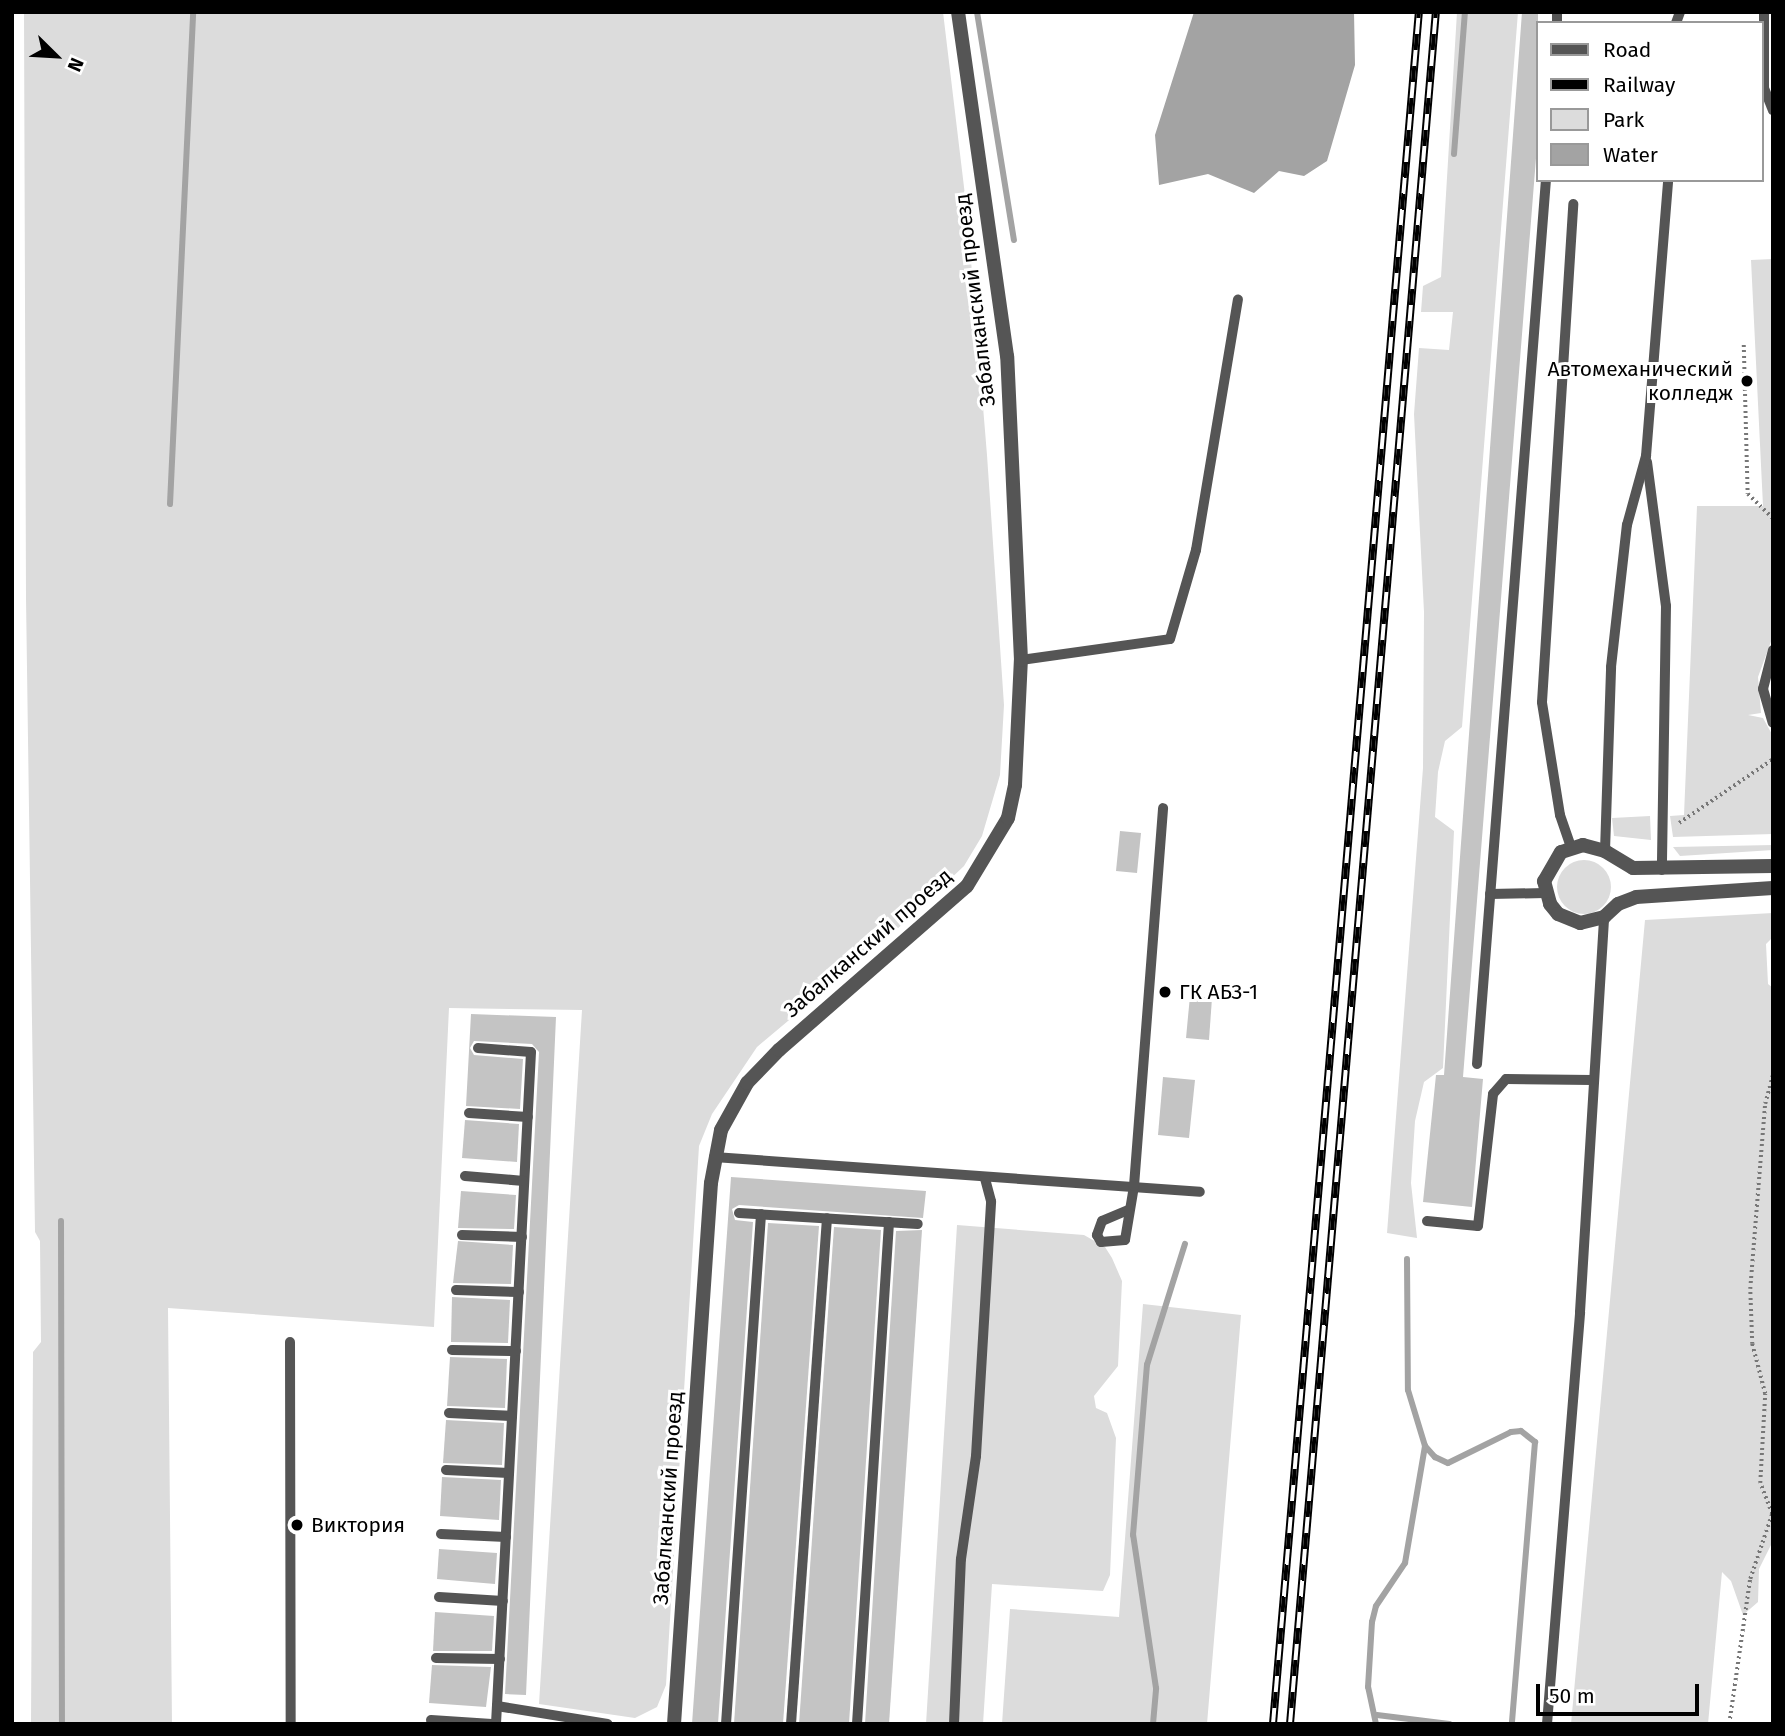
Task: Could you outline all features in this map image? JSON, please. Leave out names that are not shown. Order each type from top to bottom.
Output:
[{"type":"street","name":"Забалканский проезд","points":[[674,1724],[714,1157],[721,1130],[747,1083],[967,886],[991,852],[1008,818],[1015,785],[1020,660],[1007,356],[958,12]]},
{"type":"street","points":[[1773,866],[1662,870],[1633,868],[1595,846],[1571,847],[1547,870],[1545,893],[1558,914],[1569,920],[1593,922],[1604,918],[1618,904],[1636,897],[1773,888]]},
{"type":"lane","points":[[1764,12],[1764,88],[1773,110]]},
{"type":"lane","points":[[1477,1064],[1546,182]]},
{"type":"lane","points":[[1605,851],[1611,667],[1627,526],[1646,456],[1668,182]]},
{"type":"lane","points":[[1571,847],[1560,815],[1542,702],[1573,204]]},
{"type":"lane","points":[[1020,660],[1170,639],[1196,550],[1238,300]]},
{"type":"lane","points":[[1646,456],[1666,606],[1660,826],[1662,870]]},
{"type":"lane","points":[[1773,650],[1763,689],[1773,723]]},
{"type":"lane","points":[[1128,1210],[1134,1186],[1163,808]]},
{"type":"lane","points":[[1490,894],[1545,893]]},
{"type":"lane","points":[[1547,1724],[1580,1312],[1592,1080],[1604,918]]},
{"type":"lane","points":[[431,1720],[494,1724],[497,1706],[531,1052],[478,1048]]},
{"type":"lane","points":[[1427,1221],[1479,1226],[1493,1094],[1506,1079],[1592,1080]]},
{"type":"lane","points":[[469,1113],[528,1117]]},
{"type":"lane","points":[[714,1157],[1200,1192]]},
{"type":"lane","points":[[465,1176],[524,1181]]},
{"type":"lane","points":[[954,1724],[961,1559],[976,1456],[991,1201],[985,1178]]},
{"type":"lane","points":[[739,1213],[918,1224]]},
{"type":"lane","points":[[726,1724],[761,1214]]},
{"type":"lane","points":[[791,1724],[827,1218]]},
{"type":"lane","points":[[857,1724],[889,1222]]},
{"type":"lane","points":[[462,1235],[522,1237]]},
{"type":"lane","points":[[456,1290],[519,1292]]},
{"type":"lane","points":[[290,1342],[290,1724]]},
{"type":"lane","points":[[453,1350],[516,1351]]},
{"type":"lane","points":[[449,1413],[513,1416]]},
{"type":"lane","points":[[446,1470],[509,1473]]},
{"type":"lane","points":[[442,1534],[506,1537]]},
{"type":"lane","points":[[439,1597],[503,1601]]},
{"type":"lane","points":[[436,1658],[500,1659]]},
{"type":"lane","points":[[497,1706],[608,1724]]},
{"type":"path","points":[[1744,345],[1748,494],[1773,518]]},
{"type":"path","points":[[1660,826],[1676,824],[1773,759]]},
{"type":"path","points":[[1729,1724],[1750,1579],[1772,1514],[1760,1482],[1765,1394],[1752,1344],[1750,1289],[1765,1104],[1773,1075]]},
{"type":"green space","points":[[24,12],[943,12],[967,212],[987,455],[1004,705],[1000,775],[982,836],[964,866],[894,932],[757,1047],[712,1114],[699,1146],[666,1685],[657,1707],[635,1718],[539,1704],[582,1010],[449,1008],[434,1327],[168,1308],[172,1724],[31,1724],[33,1352],[41,1342],[40,1241],[35,1232],[26,598]]},
{"type":"green space","points":[[1457,12],[1518,12],[1462,727],[1445,741],[1438,772],[1435,817],[1454,831],[1443,1068],[1424,1082],[1415,1121],[1411,1183],[1417,1238],[1387,1233],[1423,768],[1424,612],[1414,414],[1419,348],[1449,350],[1453,312],[1421,312],[1423,286],[1441,277]]},
{"type":"green space","points":[[1773,259],[1773,636],[1758,677],[1761,713],[1748,715],[1763,718],[1773,736],[1773,834],[1673,837],[1670,816],[1684,815],[1697,506],[1763,506],[1751,260]]},
{"type":"green space","points":[[1650,816],[1651,840],[1614,836],[1612,818]]},
{"type":"green space","points":[[1773,845],[1773,850],[1680,856],[1673,847]]},
{"type":"green space","points":[[1584,860],[1603,868],[1611,887],[1603,906],[1584,914],[1565,906],[1557,887],[1565,868]]},
{"type":"green space","points":[[1773,913],[1773,937],[1766,944],[1768,984],[1773,988],[1773,1541],[1759,1569],[1758,1602],[1743,1615],[1731,1581],[1722,1572],[1708,1724],[1571,1724],[1645,920]]},
{"type":"green space","points":[[957,1225],[1084,1235],[1105,1247],[1112,1258],[1122,1281],[1118,1366],[1094,1396],[1096,1408],[1107,1413],[1116,1438],[1110,1575],[1103,1591],[992,1584],[983,1724],[926,1724]]},
{"type":"green space","points":[[1143,1304],[1241,1315],[1207,1724],[1002,1724],[1010,1609],[1119,1617]]},
{"type":"water","points":[[1194,12],[1354,12],[1355,65],[1327,161],[1304,176],[1279,171],[1254,193],[1208,174],[1159,185],[1155,135]]},
{"type":"building","points":[[1522,12],[1538,12],[1536,158],[1463,1077],[1483,1079],[1472,1207],[1423,1202],[1436,1075],[1444,1075]]},
{"type":"building","points":[[1120,831],[1141,833],[1137,873],[1116,871]]},
{"type":"building","points":[[1190,996],[1212,998],[1209,1040],[1186,1038]]},
{"type":"building","points":[[471,1014],[556,1017],[526,1695],[505,1694],[539,1052],[532,1044],[474,1041],[470,1048],[474,1055],[523,1059],[520,1109],[466,1106]]},
{"type":"building","points":[[1163,1077],[1195,1080],[1189,1138],[1158,1135]]},
{"type":"building","points":[[465,1120],[519,1124],[517,1162],[462,1158]]},
{"type":"building","points":[[731,1177],[926,1191],[923,1218],[739,1205],[732,1209],[735,1220],[753,1222],[718,1724],[692,1724]]},
{"type":"building","points":[[461,1191],[516,1195],[514,1229],[458,1228]]},
{"type":"building","points":[[768,1223],[819,1226],[783,1724],[734,1724]]},
{"type":"building","points":[[834,1227],[881,1230],[849,1724],[799,1724]]},
{"type":"building","points":[[922,1230],[889,1724],[865,1724],[896,1231]]},
{"type":"building","points":[[458,1241],[513,1245],[511,1284],[453,1283]]},
{"type":"building","points":[[452,1297],[510,1300],[508,1343],[451,1342]]},
{"type":"building","points":[[450,1357],[507,1359],[505,1408],[447,1406]]},
{"type":"building","points":[[446,1420],[504,1423],[502,1465],[443,1463]]},
{"type":"building","points":[[442,1477],[501,1480],[499,1520],[440,1516]]},
{"type":"building","points":[[439,1549],[497,1553],[495,1584],[437,1579]]},
{"type":"building","points":[[435,1612],[494,1616],[492,1651],[433,1651]]},
{"type":"building","points":[[432,1665],[491,1667],[486,1707],[429,1703]]},
{"type":"waterway","points":[[170,504],[193,12]]},
{"type":"waterway","points":[[977,12],[1014,240]]},
{"type":"waterway","points":[[1454,154],[1465,12]]},
{"type":"waterway","points":[[61,1221],[62,1724]]},
{"type":"waterway","points":[[1153,1724],[1156,1688],[1133,1535],[1147,1365],[1185,1244]]},
{"type":"waterway","points":[[1407,1259],[1408,1390],[1425,1446],[1435,1457],[1448,1463],[1511,1432],[1521,1431],[1535,1442],[1512,1724]]},
{"type":"waterway","points":[[1376,1724],[1368,1687],[1372,1622],[1376,1606],[1405,1563],[1425,1446]]},
{"type":"waterway","points":[[1377,1715],[1449,1724]]},
{"type":"railway","points":[[1273,1724],[1419,12]]},
{"type":"railway","points":[[1290,1724],[1436,12]]},
{"type":"place","name":"Автомеханический колледж","points":[[1747,381]]},
{"type":"place","name":"ГК АБЗ-1","points":[[1165,992]]},
{"type":"place","name":"Виктория","points":[[297,1525]]}]
